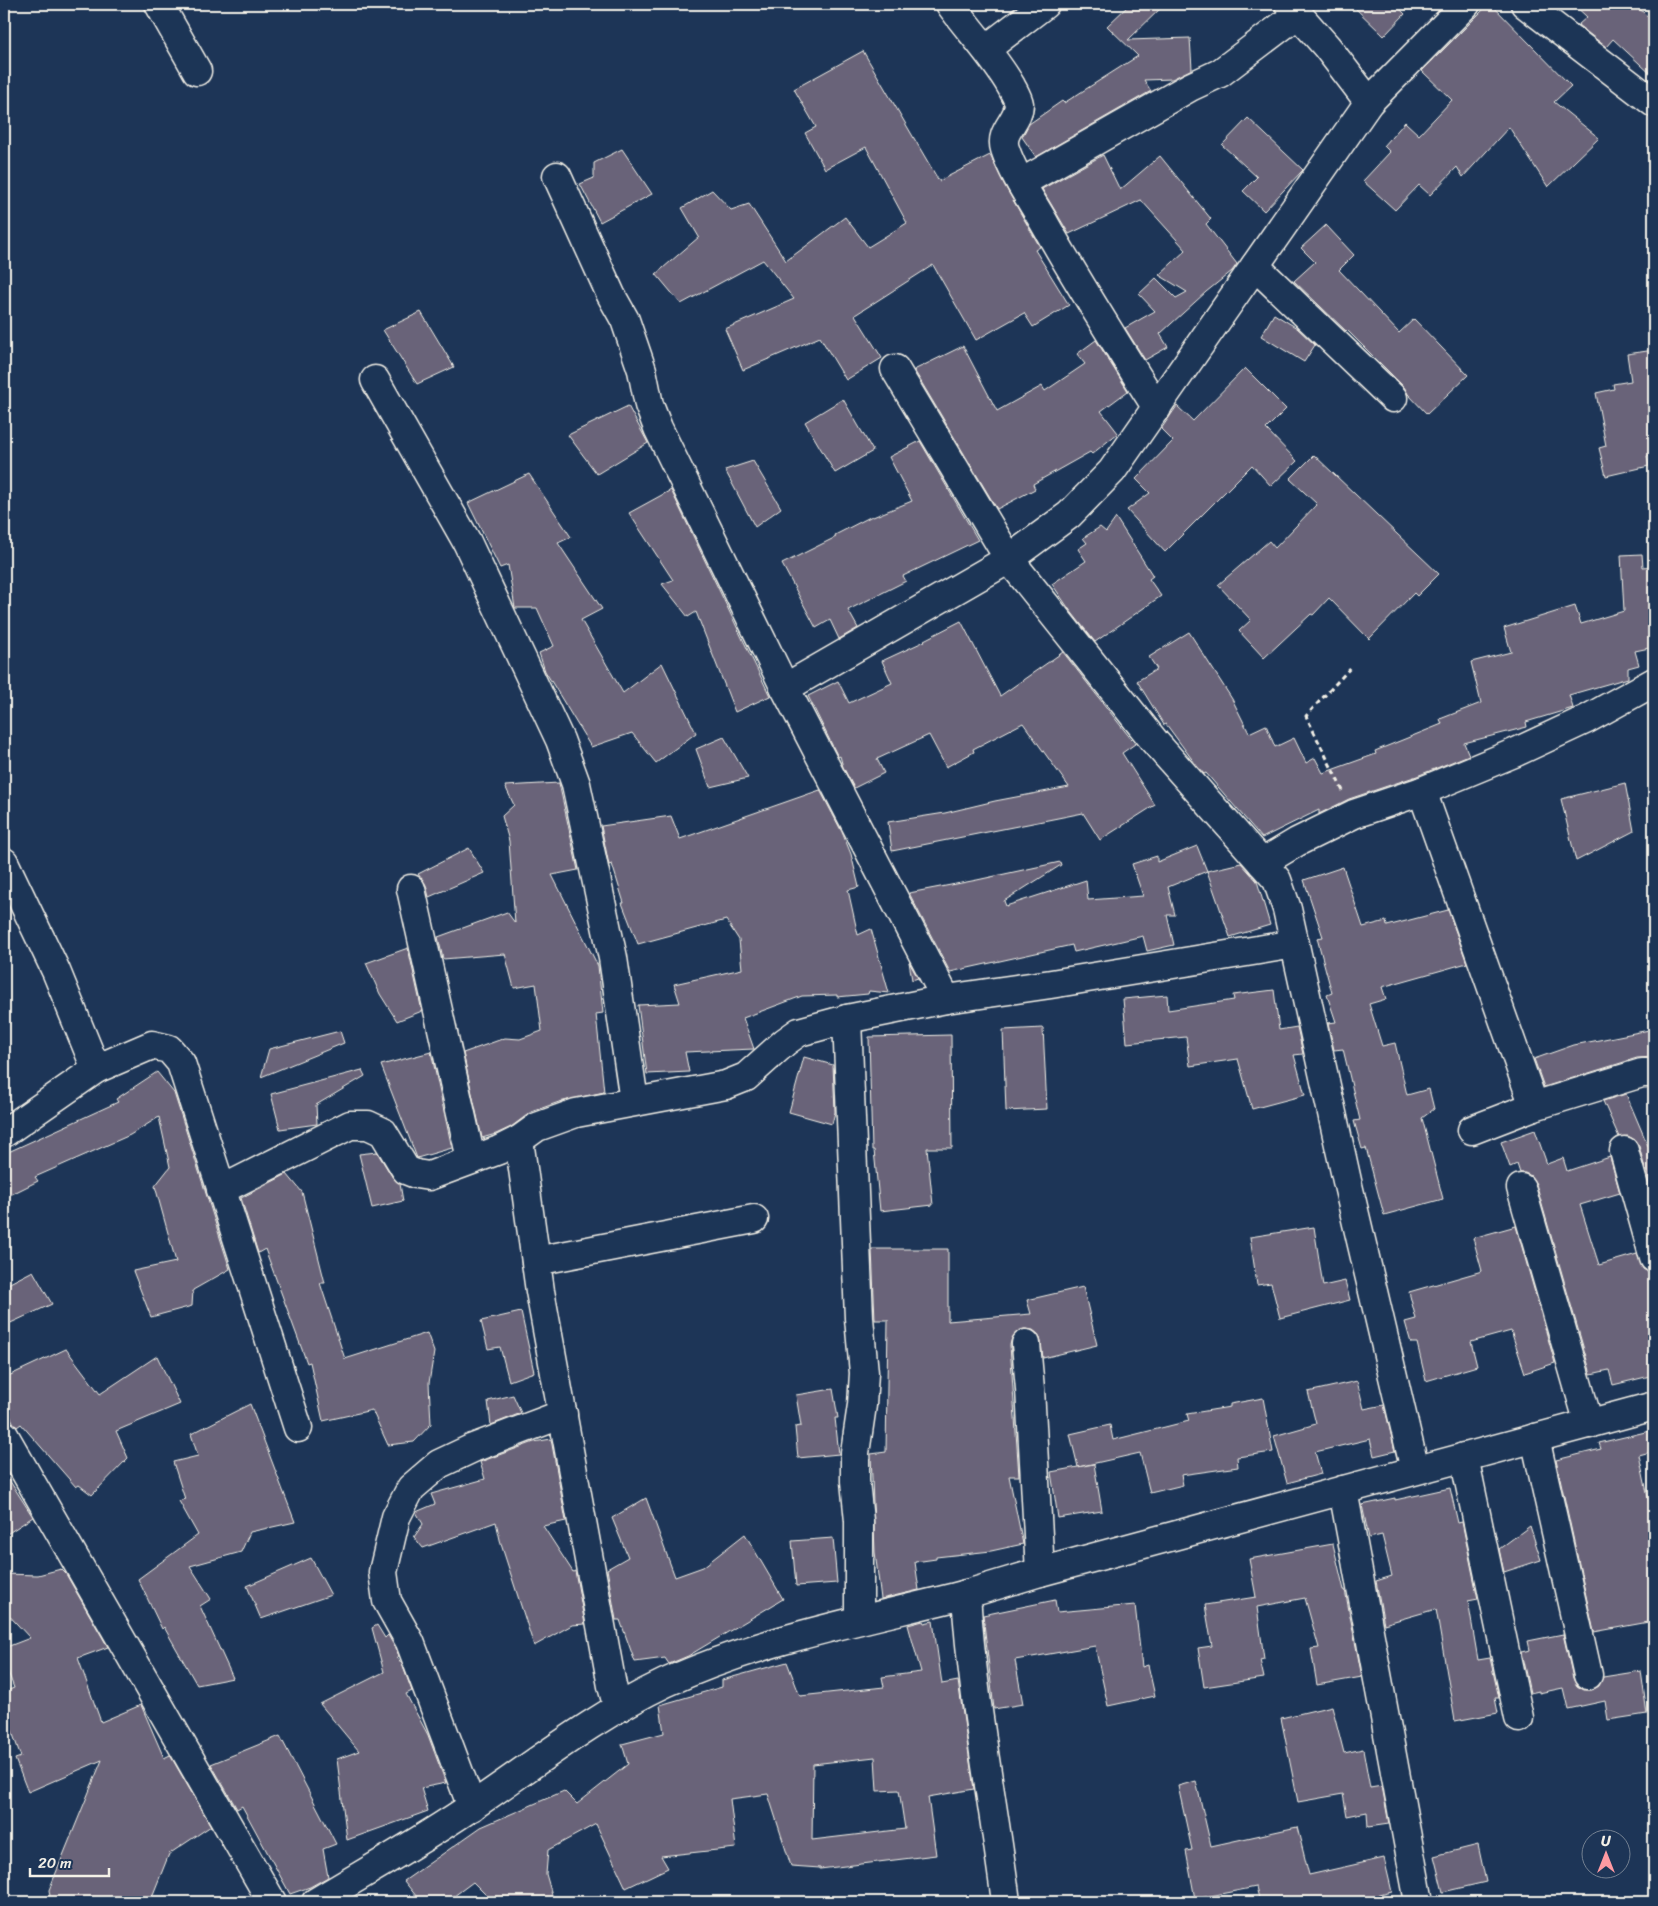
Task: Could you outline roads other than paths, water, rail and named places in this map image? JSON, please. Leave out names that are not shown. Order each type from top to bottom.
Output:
[{"type":"street","points":[[159,4],[197,71]]},
{"type":"street","points":[[950,4],[1000,66],[1018,99],[1019,106],[1015,119],[1007,128],[1004,148],[1021,183],[1156,408]]},
{"type":"street","points":[[986,49],[1045,4]]},
{"type":"street","points":[[786,688],[1009,559],[1069,515],[1112,471],[1369,102],[1466,4]]},
{"type":"street","points":[[1525,4],[1654,103]]},
{"type":"street","points":[[1021,183],[1190,87],[1220,73],[1293,9],[1327,47],[1369,102]]},
{"type":"street","points":[[557,176],[624,320],[642,370],[649,405],[658,428],[786,688],[946,999]]},
{"type":"street","points":[[1255,266],[1393,398]]},
{"type":"street","points":[[895,369],[1009,559],[1155,742],[1278,880],[1287,909],[1347,1181],[1415,1470]]},
{"type":"street","points":[[375,380],[467,542],[560,740],[576,784],[613,958],[634,1101]]},
{"type":"street","points":[[1262,863],[1298,842],[1354,814],[1422,791],[1514,754],[1587,719],[1654,682]]},
{"type":"street","points":[[1422,791],[1534,1106]]},
{"type":"street","points":[[4,862],[56,972],[96,1069]]},
{"type":"street","points":[[411,889],[472,1159]]},
{"type":"street","points":[[221,1190],[350,1125],[368,1125],[383,1132],[406,1170],[429,1176],[499,1150],[519,1140],[537,1127],[576,1113],[726,1085],[746,1077],[799,1032],[847,1019],[946,999],[1295,944]]},
{"type":"street","points":[[847,1019],[859,1318],[864,1373],[862,1405],[855,1453],[859,1619]]},
{"type":"street","points":[[4,1133],[96,1069],[152,1045],[169,1050],[181,1063],[298,1428]]},
{"type":"street","points":[[1472,1130],[1534,1106],[1642,1073],[1654,1073]]},
{"type":"street","points":[[519,1140],[540,1291],[612,1686],[618,1708]]},
{"type":"street","points":[[1624,1151],[1654,1258]]},
{"type":"street","points":[[1522,1188],[1589,1424]]},
{"type":"street","points":[[536,1261],[754,1219]]},
{"type":"street","points":[[1026,1344],[1040,1572]]},
{"type":"street","points":[[316,1902],[472,1807],[618,1708],[665,1684],[724,1660],[772,1643],[859,1619],[966,1594],[1040,1572],[1654,1406]]},
{"type":"street","points":[[472,1807],[410,1642],[388,1601],[383,1572],[384,1564],[396,1517],[411,1488],[439,1464],[473,1448],[563,1414]]},
{"type":"street","points":[[4,1435],[272,1902]]},
{"type":"street","points":[[1535,1438],[1588,1675]]},
{"type":"street","points":[[1464,1457],[1519,1718]]},
{"type":"street","points":[[1343,1490],[1419,1902]]},
{"type":"street","points":[[966,1594],[969,1636],[982,1741],[1006,1902]]}]
